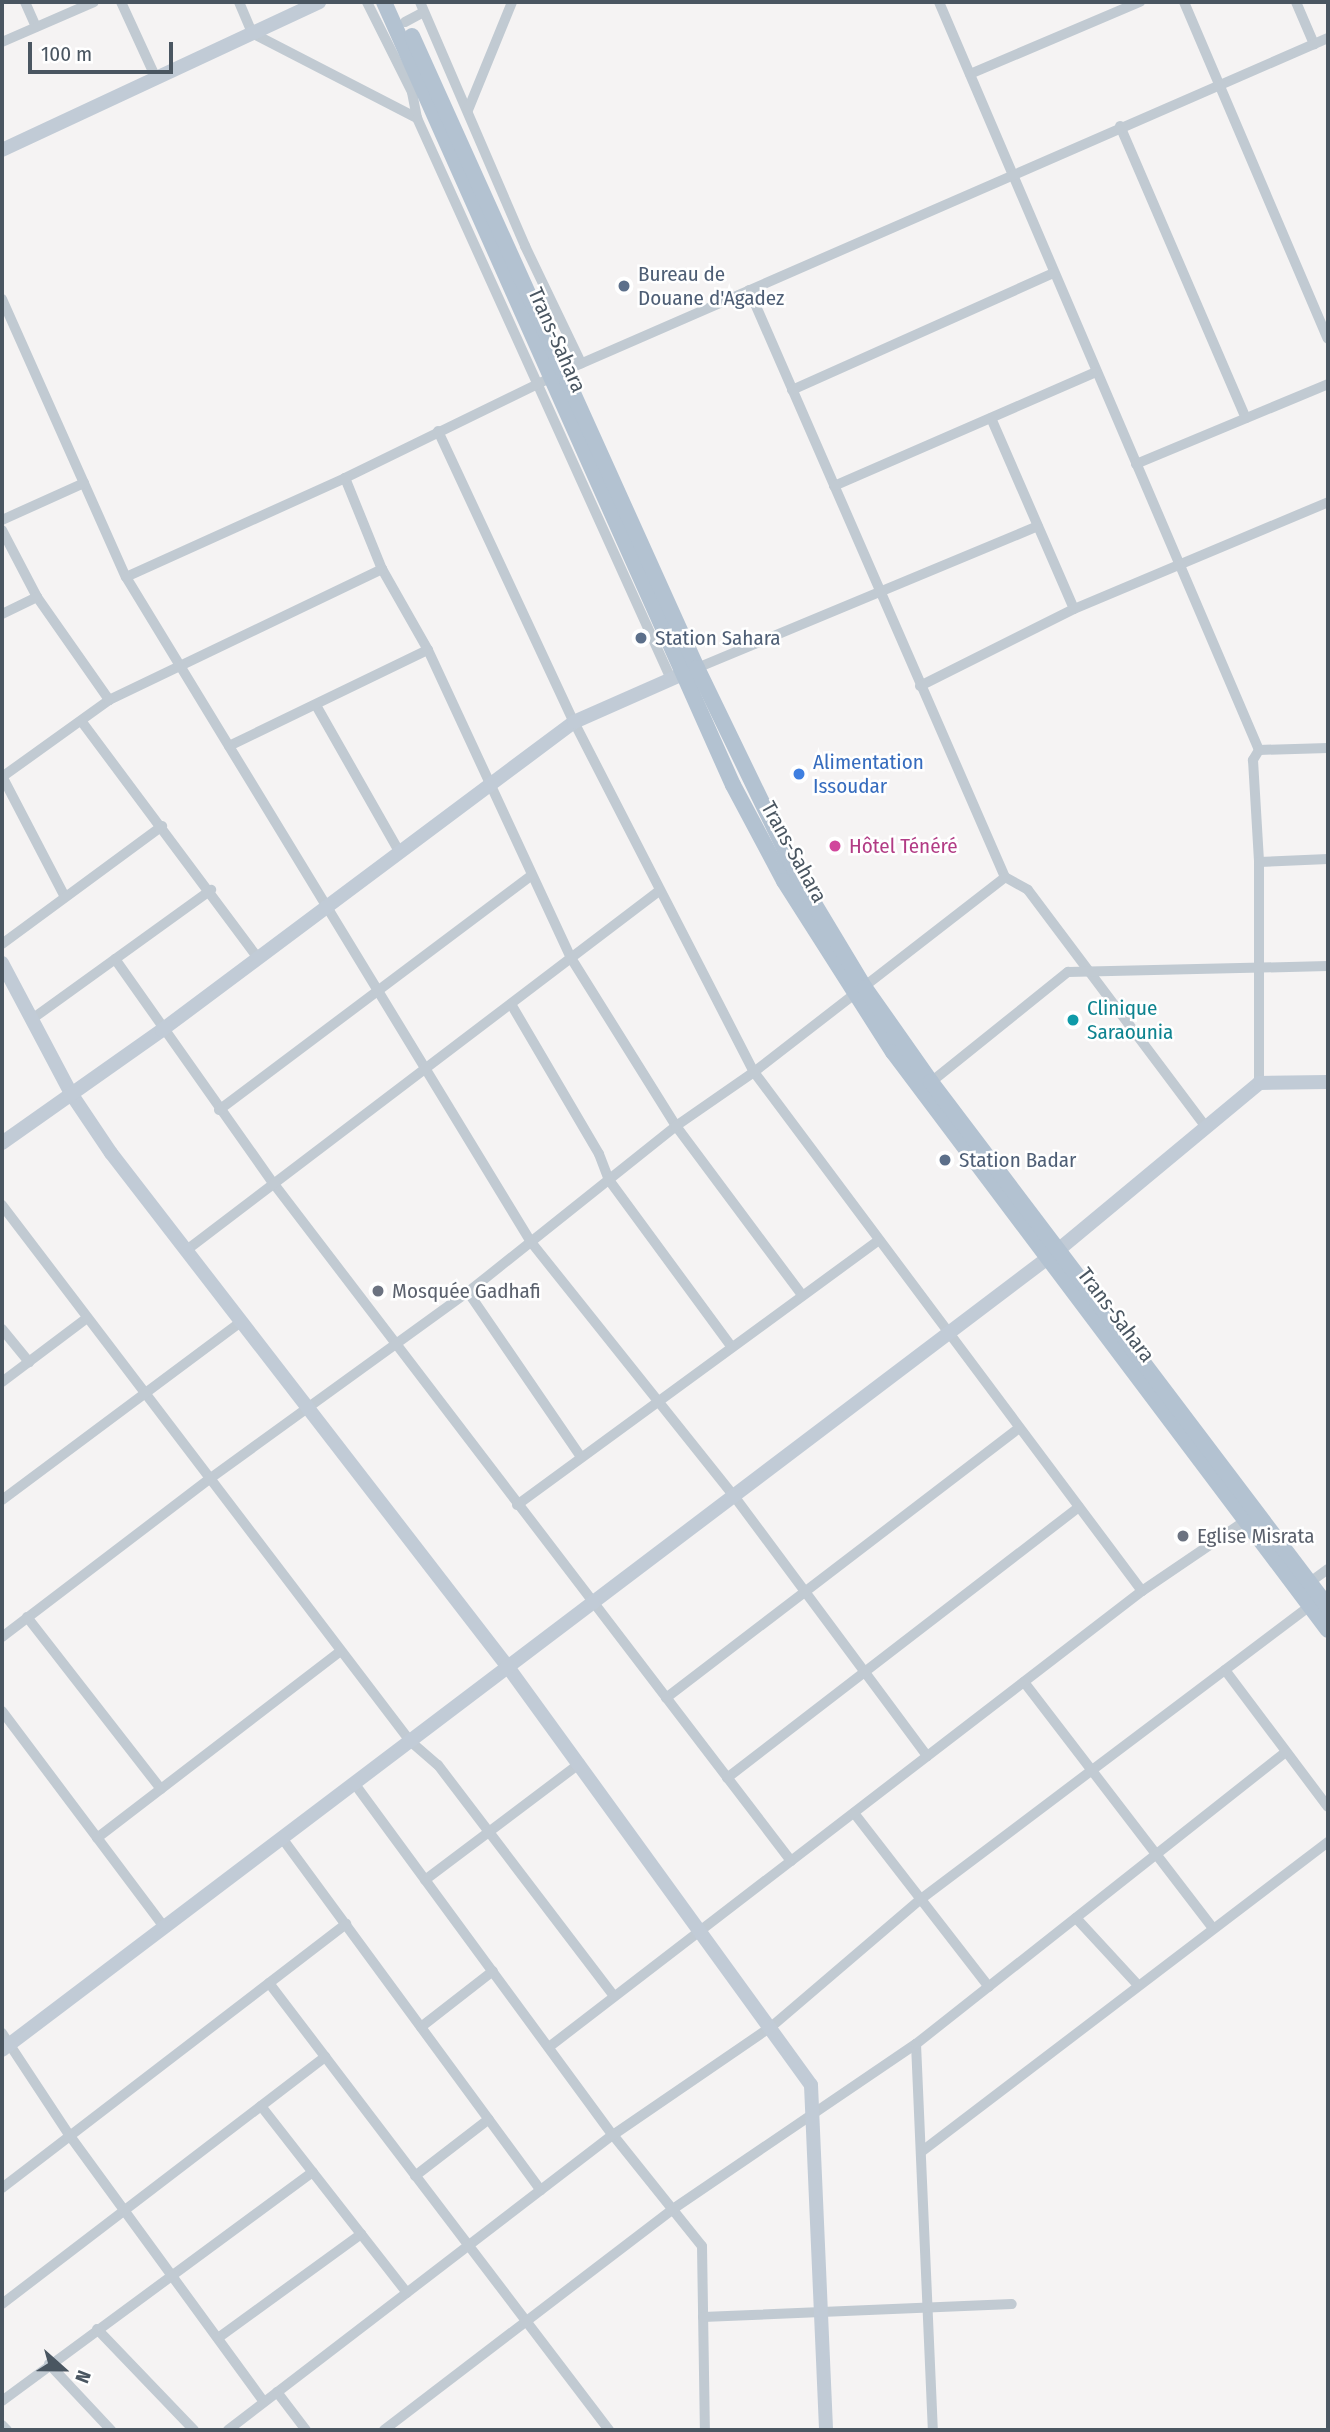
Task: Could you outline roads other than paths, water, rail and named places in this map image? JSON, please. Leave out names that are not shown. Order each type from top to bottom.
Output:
[{"type":"main road","name":"Trans-Sahara","points":[[384,2],[684,674],[860,991],[1052,1255],[1320,1604],[1328,1630]]},
{"type":"main road","name":"Trans-Sahara","points":[[396,2],[551,377]]},
{"type":"main road","name":"Trans-Sahara","points":[[860,991],[931,1082],[944,1110]]},
{"type":"main road","name":"Trans-Sahara","points":[[1218,1472],[1245,1521],[1305,1586]]},
{"type":"street","points":[[25,2],[36,27]]},
{"type":"street","points":[[2,42],[94,2]]},
{"type":"street","points":[[121,2],[156,78]]},
{"type":"street","points":[[239,2],[253,33],[417,118]]},
{"type":"street","points":[[2,150],[319,2]]},
{"type":"street","points":[[367,2],[412,92],[417,118],[551,377],[684,674]]},
{"type":"street","points":[[419,2],[525,246],[581,363]]},
{"type":"street","points":[[468,110],[512,2]]},
{"type":"street","points":[[939,2],[1259,750]]},
{"type":"street","points":[[970,74],[1140,2]]},
{"type":"street","points":[[1184,2],[1328,339]]},
{"type":"street","points":[[1296,2],[1314,44]]},
{"type":"street","points":[[405,22],[424,12]]},
{"type":"street","points":[[127,577],[345,478],[438,430],[581,363],[1328,38]]},
{"type":"street","points":[[1120,127],[1246,418]]},
{"type":"street","points":[[792,390],[1054,273]]},
{"type":"street","points":[[748,290],[1005,877],[1028,890],[1206,1127]]},
{"type":"street","points":[[2,299],[127,577],[177,665],[229,746],[325,909],[531,1242],[734,1496],[927,1756]]},
{"type":"street","points":[[834,486],[1096,372]]},
{"type":"street","points":[[1136,464],[1328,384]]},
{"type":"street","points":[[991,418],[1074,609]]},
{"type":"street","points":[[438,430],[574,722],[754,1072],[1142,1591]]},
{"type":"street","points":[[345,478],[382,569],[428,650],[488,785],[571,958],[676,1126],[801,1294]]},
{"type":"street","points":[[2,520],[84,483]]},
{"type":"street","points":[[920,686],[1074,609],[1328,502]]},
{"type":"street","points":[[2,1143],[162,1030],[574,722],[880,590],[1038,527]]},
{"type":"street","points":[[2,530],[37,597],[109,700]]},
{"type":"street","points":[[65,897],[2,777],[109,700],[177,665],[382,569]]},
{"type":"street","points":[[2,614],[37,597]]},
{"type":"street","points":[[229,746],[317,707],[428,650]]},
{"type":"street","points":[[317,707],[400,853]]},
{"type":"street","points":[[82,722],[211,890],[258,958]]},
{"type":"street","points":[[1259,750],[1328,748]]},
{"type":"street","points":[[1259,750],[1253,760],[1259,862],[1259,1083]]},
{"type":"street","points":[[2,944],[162,826]]},
{"type":"street","points":[[1259,862],[1328,859]]},
{"type":"street","points":[[219,1110],[376,989],[533,875]]},
{"type":"street","points":[[2,1637],[208,1480],[310,1409],[468,1292],[676,1126],[754,1072],[1005,877]]},
{"type":"street","points":[[32,1019],[211,890]]},
{"type":"street","points":[[188,1250],[659,891]]},
{"type":"street","points":[[115,959],[162,1030],[274,1184],[592,1604],[791,1861]]},
{"type":"street","points":[[2,963],[72,1095],[111,1153],[508,1667],[703,1929],[811,2085],[826,2430]]},
{"type":"street","points":[[931,1082],[1069,972],[1328,966]]},
{"type":"street","points":[[511,1004],[599,1154],[609,1180],[731,1346]]},
{"type":"street","points":[[264,2402],[4,2042],[164,1927],[1052,1255],[1259,1083],[1328,1082]]},
{"type":"street","points":[[4,1212],[410,1741],[438,1765],[614,1996]]},
{"type":"street","points":[[517,1505],[801,1294],[878,1241]]},
{"type":"street","points":[[468,1292],[581,1458]]},
{"type":"street","points":[[2,1382],[87,1318]]},
{"type":"street","points":[[2,1500],[242,1321]]},
{"type":"street","points":[[2,1329],[29,1362]]},
{"type":"street","points":[[666,1698],[1019,1429]]},
{"type":"street","points":[[727,1778],[1079,1507]]},
{"type":"street","points":[[549,2047],[1142,1591],[1245,1521]]},
{"type":"street","points":[[1305,1586],[1328,1569]]},
{"type":"street","points":[[228,2430],[613,2135],[771,2027],[921,1899],[1225,1670],[1320,1604]]},
{"type":"street","points":[[27,1617],[161,1789]]},
{"type":"street","points":[[97,1838],[341,1651]]},
{"type":"street","points":[[1225,1670],[1328,1807]]},
{"type":"street","points":[[1024,1682],[1212,1927]]},
{"type":"street","points":[[2,1711],[164,1927]]},
{"type":"street","points":[[384,2430],[673,2209],[813,2111],[916,2044],[1286,1752]]},
{"type":"street","points":[[425,1880],[580,1763]]},
{"type":"street","points":[[354,1783],[613,2135],[702,2246],[705,2430]]},
{"type":"street","points":[[854,1813],[989,1986]]},
{"type":"street","points":[[282,1838],[541,2190]]},
{"type":"street","points":[[921,2152],[1136,1984],[1328,1842]]},
{"type":"street","points":[[1076,1918],[1136,1984]]},
{"type":"street","points":[[2,2188],[346,1924]]},
{"type":"street","points":[[421,2027],[492,1971]]},
{"type":"street","points":[[269,1983],[609,2430]]},
{"type":"street","points":[[916,2044],[933,2430]]},
{"type":"street","points":[[2,2304],[325,2057]]},
{"type":"street","points":[[261,2106],[407,2293]]},
{"type":"street","points":[[415,2176],[489,2119]]},
{"type":"street","points":[[2,2401],[313,2172]]},
{"type":"street","points":[[218,2338],[361,2234]]},
{"type":"street","points":[[703,2317],[1012,2304]]},
{"type":"street","points":[[97,2329],[194,2430]]},
{"type":"street","points":[[49,2364],[111,2430]]},
{"type":"street","points":[[277,2392],[306,2430]]},
{"type":"street","points":[[2,2425],[7,2430]]},
{"type":"place","name":"Bureau de Douane d'Agadez","points":[[624,286]]},
{"type":"place","name":"Station Sahara","points":[[641,638]]},
{"type":"place","name":"Alimentation Issoudar","points":[[799,774]]},
{"type":"place","name":"Hôtel Ténéré","points":[[835,846]]},
{"type":"place","name":"Clinique Saraounia","points":[[1073,1020]]},
{"type":"place","name":"Station Badar","points":[[945,1160]]},
{"type":"place","name":"Mosquée Gadhafi","points":[[378,1291]]},
{"type":"place","name":"Eglise Misrata","points":[[1183,1536]]}]
